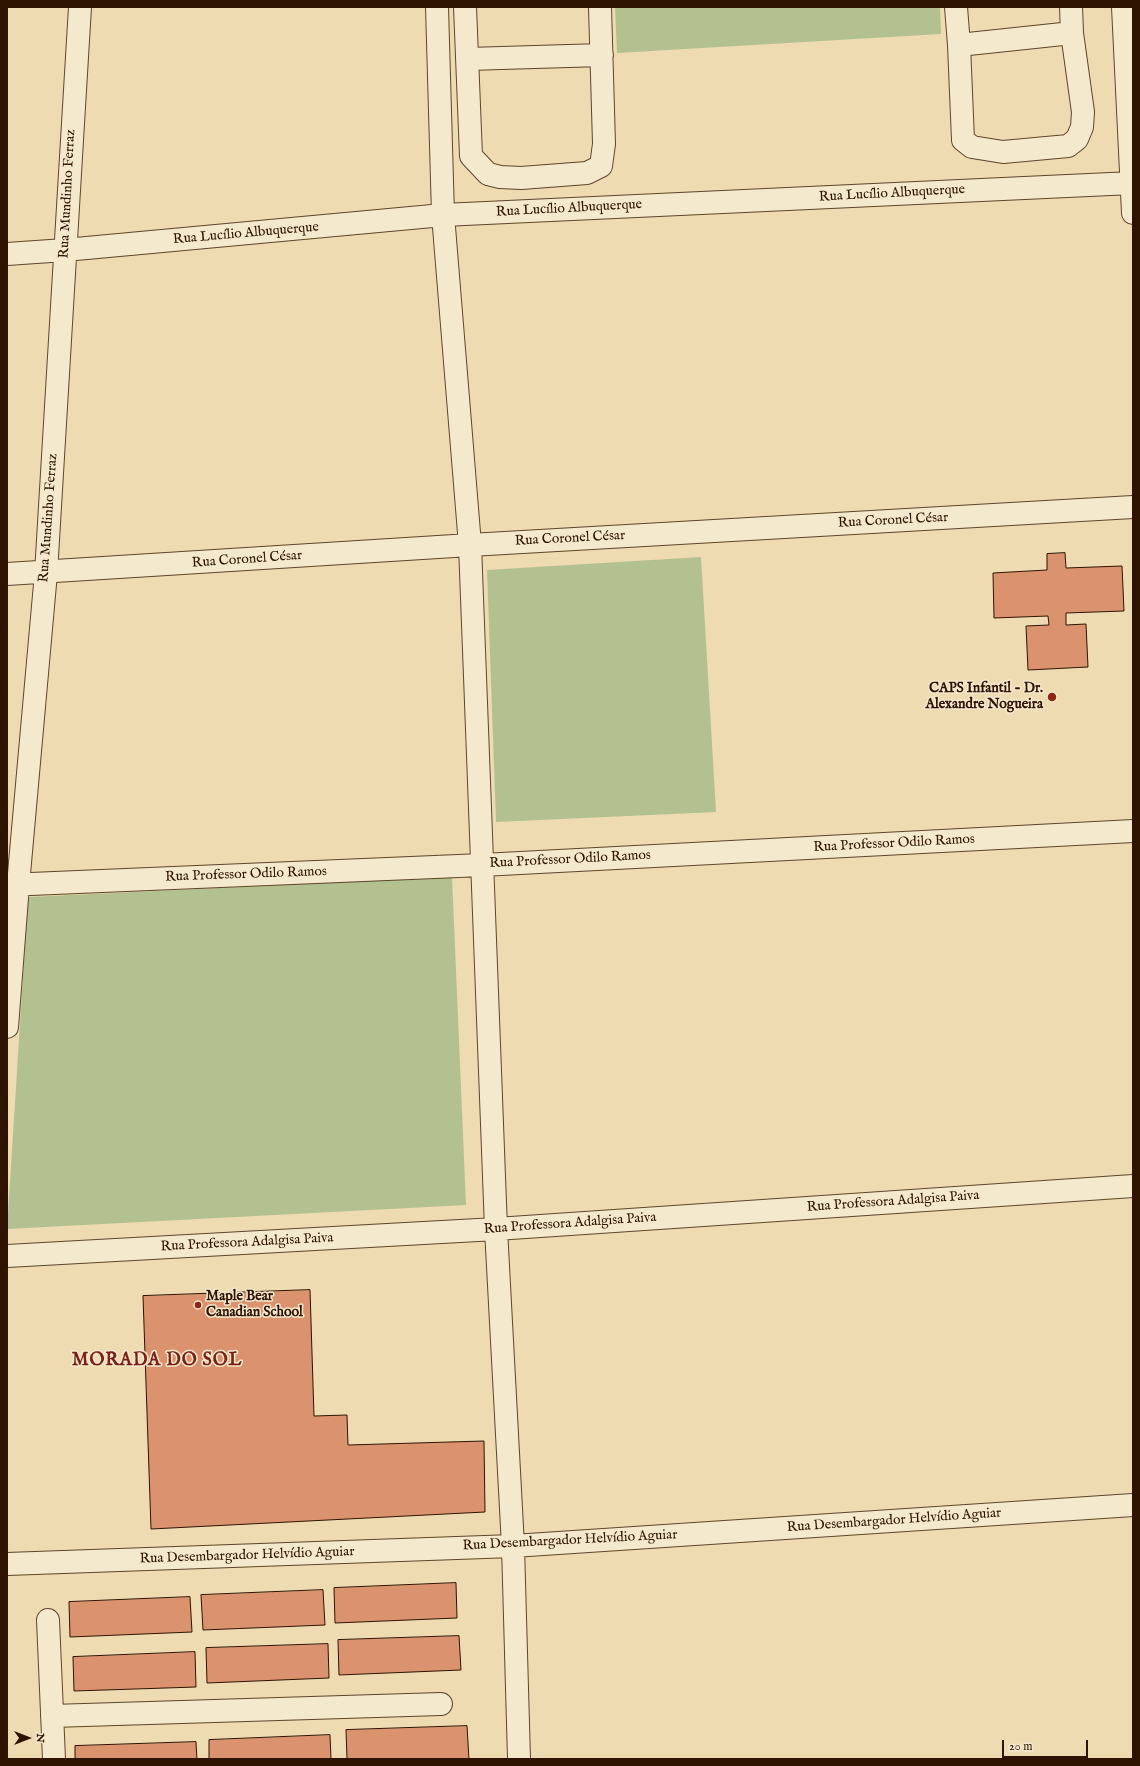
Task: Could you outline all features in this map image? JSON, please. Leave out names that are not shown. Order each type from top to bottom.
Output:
[{"type":"street","name":"Rua Mundinho Ferraz","points":[[7,1027],[12,885],[46,573],[80,7]]},
{"type":"street","points":[[437,7],[443,215],[470,545],[496,1229],[514,1546],[519,1759]]},
{"type":"street","points":[[465,7],[471,156],[488,174],[521,178],[588,173],[601,166],[604,144],[600,7]]},
{"type":"street","points":[[956,7],[963,140],[972,147],[1002,152],[1068,146],[1078,139],[1082,127],[1083,112],[1072,33],[1071,7]]},
{"type":"street","points":[[1123,7],[1133,213]]},
{"type":"street","points":[[959,44],[1072,33]]},
{"type":"street","points":[[468,59],[602,55]]},
{"type":"street","name":"Rua Lucílio Albuquerque","points":[[7,254],[443,215],[1132,183]]},
{"type":"street","name":"Rua Coronel César","points":[[7,574],[46,573],[470,545],[1133,507]]},
{"type":"street","name":"Rua Professor Odilo Ramos","points":[[12,885],[482,865],[1133,831]]},
{"type":"street","name":"Rua Professora Adalgisa Paiva","points":[[7,1256],[496,1229],[1133,1186]]},
{"type":"street","name":"Rua Desembargador Helvídio Aguiar","points":[[7,1564],[514,1546],[1133,1505]]},
{"type":"street","points":[[48,1620],[54,1759]]},
{"type":"street","points":[[52,1716],[441,1704]]},
{"type":"green space","points":[[615,7],[940,7],[941,34],[617,53]]},
{"type":"green space","points":[[701,557],[716,812],[496,822],[487,570]]},
{"type":"green space","points":[[452,877],[466,1205],[7,1229],[28,897]]},
{"type":"building","points":[[1065,553],[1066,568],[1122,566],[1124,611],[1066,613],[1066,625],[1086,624],[1088,667],[1028,670],[1026,626],[1049,625],[1048,616],[994,618],[993,573],[1047,570],[1047,554]]},
{"type":"building","name":"Maple Bear Canadian School","points":[[310,1290],[314,1416],[347,1415],[348,1445],[484,1441],[485,1512],[151,1529],[143,1296]]},
{"type":"building","points":[[456,1583],[457,1618],[335,1623],[334,1588]]},
{"type":"building","points":[[323,1590],[325,1625],[203,1630],[201,1595]]},
{"type":"building","points":[[190,1597],[192,1632],[70,1637],[69,1602]]},
{"type":"building","points":[[459,1636],[461,1670],[339,1675],[338,1640]]},
{"type":"building","points":[[328,1644],[329,1678],[207,1683],[206,1648]]},
{"type":"building","points":[[195,1652],[196,1687],[74,1691],[73,1657]]},
{"type":"building","points":[[467,1726],[469,1759],[347,1759],[346,1730]]},
{"type":"building","points":[[330,1735],[331,1759],[209,1759],[209,1740]]},
{"type":"building","points":[[196,1742],[197,1759],[75,1759],[75,1746]]},
{"type":"place","name":"CAPS Infantil - Dr. Alexandre Nogueira","points":[[1052,697]]},
{"type":"place","name":"Maple Bear Canadian School","points":[[198,1305]]},
{"type":"district","name":"MORADA DO SOL","points":[[157,1361]]}]
